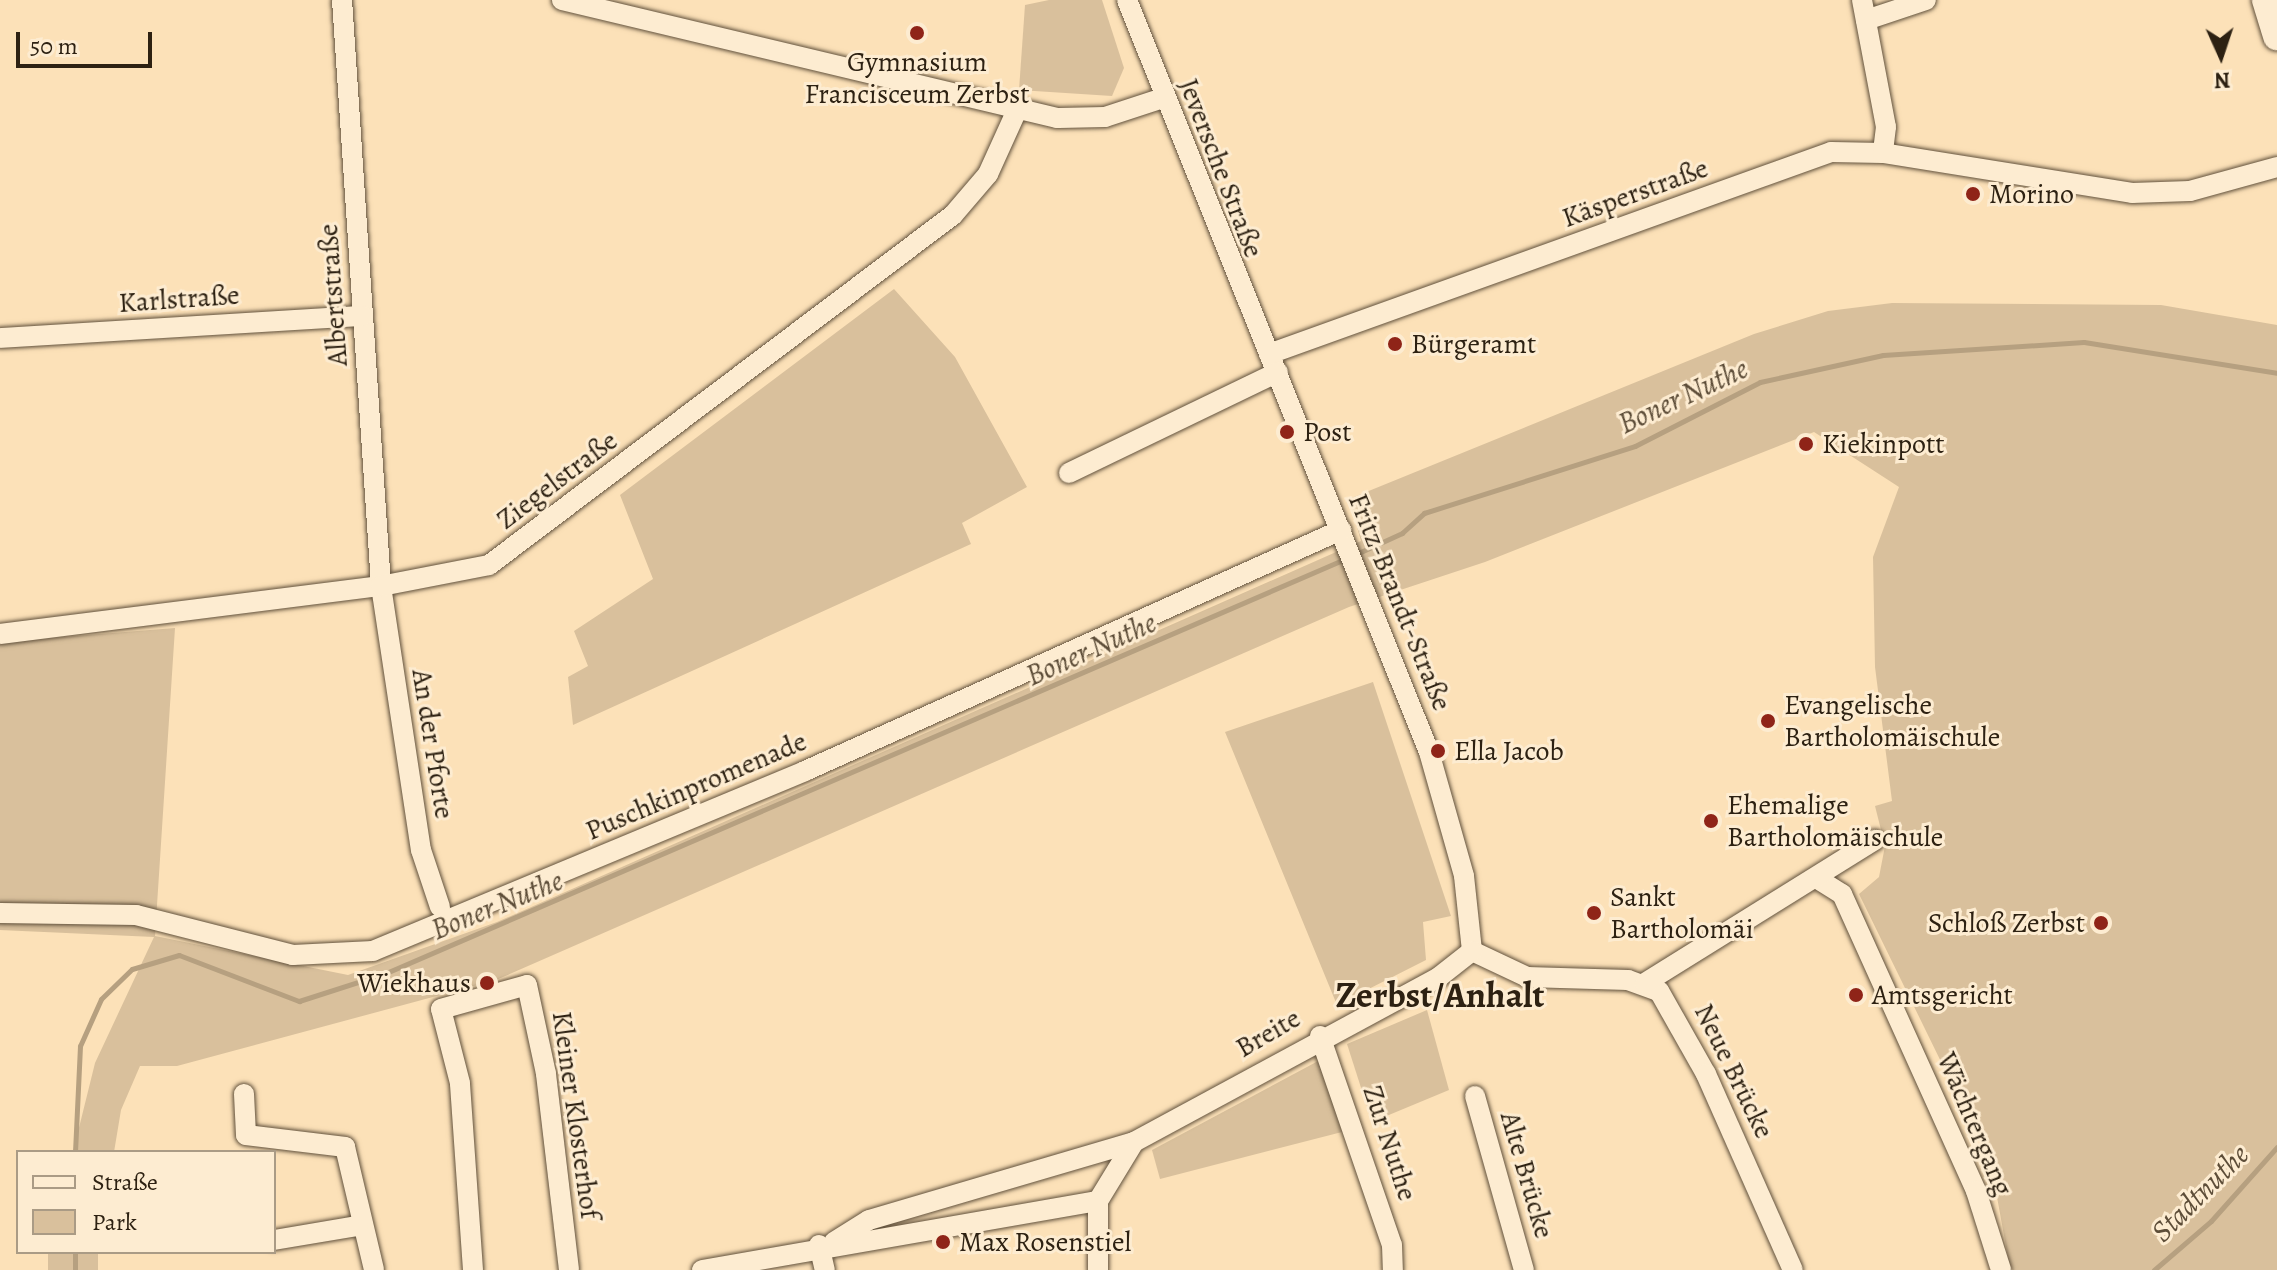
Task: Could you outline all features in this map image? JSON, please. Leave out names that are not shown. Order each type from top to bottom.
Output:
[{"type":"street","name":"Albertstraße","points":[[342,0],[381,586]]},
{"type":"street","points":[[562,0],[1017,110],[1094,118],[1163,98]]},
{"type":"street","name":"Jeversche Straße","points":[[1127,0],[1163,98],[1274,363]]},
{"type":"street","points":[[1883,153],[1886,127],[1864,10],[1926,0]]},
{"type":"street","points":[[2266,0],[2277,36]]},
{"type":"street","name":"Ziegelstraße","points":[[0,634],[381,586],[474,571],[513,549],[953,215],[988,174],[1017,110]]},
{"type":"street","name":"Käsperstraße","points":[[1069,473],[1274,363],[1814,157],[1883,153],[2132,193],[2190,191],[2277,167]]},
{"type":"street","name":"Karlstraße","points":[[0,338],[362,316]]},
{"type":"street","name":"Fritz-Brandt-Straße","points":[[1274,363],[1355,566],[1450,819],[1472,951]]},
{"type":"street","name":"Puschkinpromenade","points":[[0,913],[136,915],[293,955],[373,951],[805,771],[1342,535]]},
{"type":"street","name":"An der Pforte","points":[[381,586],[421,850],[440,907]]},
{"type":"street","points":[[1472,951],[1527,977],[1645,983],[1821,881],[1875,840]]},
{"type":"street","name":"Wächtergang","points":[[1821,881],[1842,894],[1976,1191],[2001,1270]]},
{"type":"street","name":"Breite","points":[[826,1244],[869,1220],[1134,1142],[1320,1036],[1439,977],[1472,951]]},
{"type":"street","name":"Neue Brücke","points":[[1645,983],[1676,1014],[1793,1270]]},
{"type":"street","name":"Kleiner Klosterhof","points":[[473,1270],[460,1083],[441,1009],[527,985],[546,1074],[569,1268]]},
{"type":"street","name":"Zur Nuthe","points":[[1320,1036],[1392,1245],[1393,1270]]},
{"type":"street","points":[[244,1094],[246,1135],[345,1147],[358,1226],[374,1270]]},
{"type":"street","name":"Alte Brücke","points":[[1475,1096],[1524,1270]]},
{"type":"street","name":"Breite","points":[[702,1270],[826,1244],[861,1245],[1098,1201],[1134,1142]]},
{"type":"street","points":[[1098,1201],[1098,1270]]},
{"type":"street","points":[[276,1240],[358,1226]]},
{"type":"street","points":[[825,1270],[826,1244]]},
{"type":"green space","points":[[1049,0],[1102,0],[1124,68],[1112,96],[1019,90],[1025,5]]},
{"type":"green space","points":[[894,289],[955,357],[1027,487],[962,523],[971,544],[573,725],[568,677],[588,666],[574,631],[653,579],[620,495]]},
{"type":"green space","points":[[1892,303],[2161,305],[2277,325],[2277,1270],[2013,1270],[2009,1263],[1991,1164],[1859,894],[1879,877],[1885,846],[1875,806],[1892,801],[1875,667],[1873,557],[1899,487],[1814,432],[1485,562],[1349,607],[496,980],[177,1066],[140,1066],[121,1110],[114,1150],[73,1150],[95,1063],[154,937],[0,930],[0,642],[175,628],[155,936],[348,975],[497,922],[1361,541],[1349,499],[1754,334],[1828,311]]},
{"type":"green space","points":[[1373,682],[1451,916],[1423,922],[1426,960],[1337,1005],[1225,732]]},
{"type":"green space","points":[[1427,1010],[1449,1090],[1372,1122],[1347,1044]]},
{"type":"green space","points":[[1320,1060],[1342,1132],[1160,1179],[1152,1150]]},
{"type":"green space","points":[[48,1254],[98,1254],[98,1270],[48,1270]]},
{"type":"waterway","name":"Boner Nuthe","points":[[1354,555],[1402,533],[1424,513],[1635,446],[1760,382],[1883,355],[2084,342],[2277,373]]},
{"type":"waterway","name":"Boner Nuthe","points":[[75,1150],[80,1046],[101,999],[132,969],[179,955],[299,1001],[386,973],[1345,559]]},
{"type":"waterway","name":"Stadtnuthe","points":[[2154,1270],[2211,1221],[2277,1147]]},
{"type":"waterway","name":"Boner Nuthe","points":[[75,1254],[75,1270]]},
{"type":"place","name":"Gymnasium Francisceum Zerbst","points":[[917,33]]},
{"type":"place","name":"Morino","points":[[1973,194]]},
{"type":"place","name":"Bürgeramt","points":[[1395,344]]},
{"type":"place","name":"Post","points":[[1287,432]]},
{"type":"place","name":"Kiekinpott","points":[[1806,444]]},
{"type":"place","name":"Evangelische Bartholomäischule","points":[[1768,721]]},
{"type":"place","name":"Ella Jacob","points":[[1438,751]]},
{"type":"place","name":"Ehemalige Bartholomäischule","points":[[1711,821]]},
{"type":"place","name":"Sankt Bartholomäi","points":[[1594,913]]},
{"type":"place","name":"Schloß Zerbst","points":[[2101,923]]},
{"type":"place","name":"Wiekhaus","points":[[487,983]]},
{"type":"place","name":"Amtsgericht","points":[[1856,995]]},
{"type":"place","name":"Max Rosenstiel","points":[[943,1242]]},
{"type":"district","name":"Zerbst/Anhalt","points":[[1440,995]]}]
